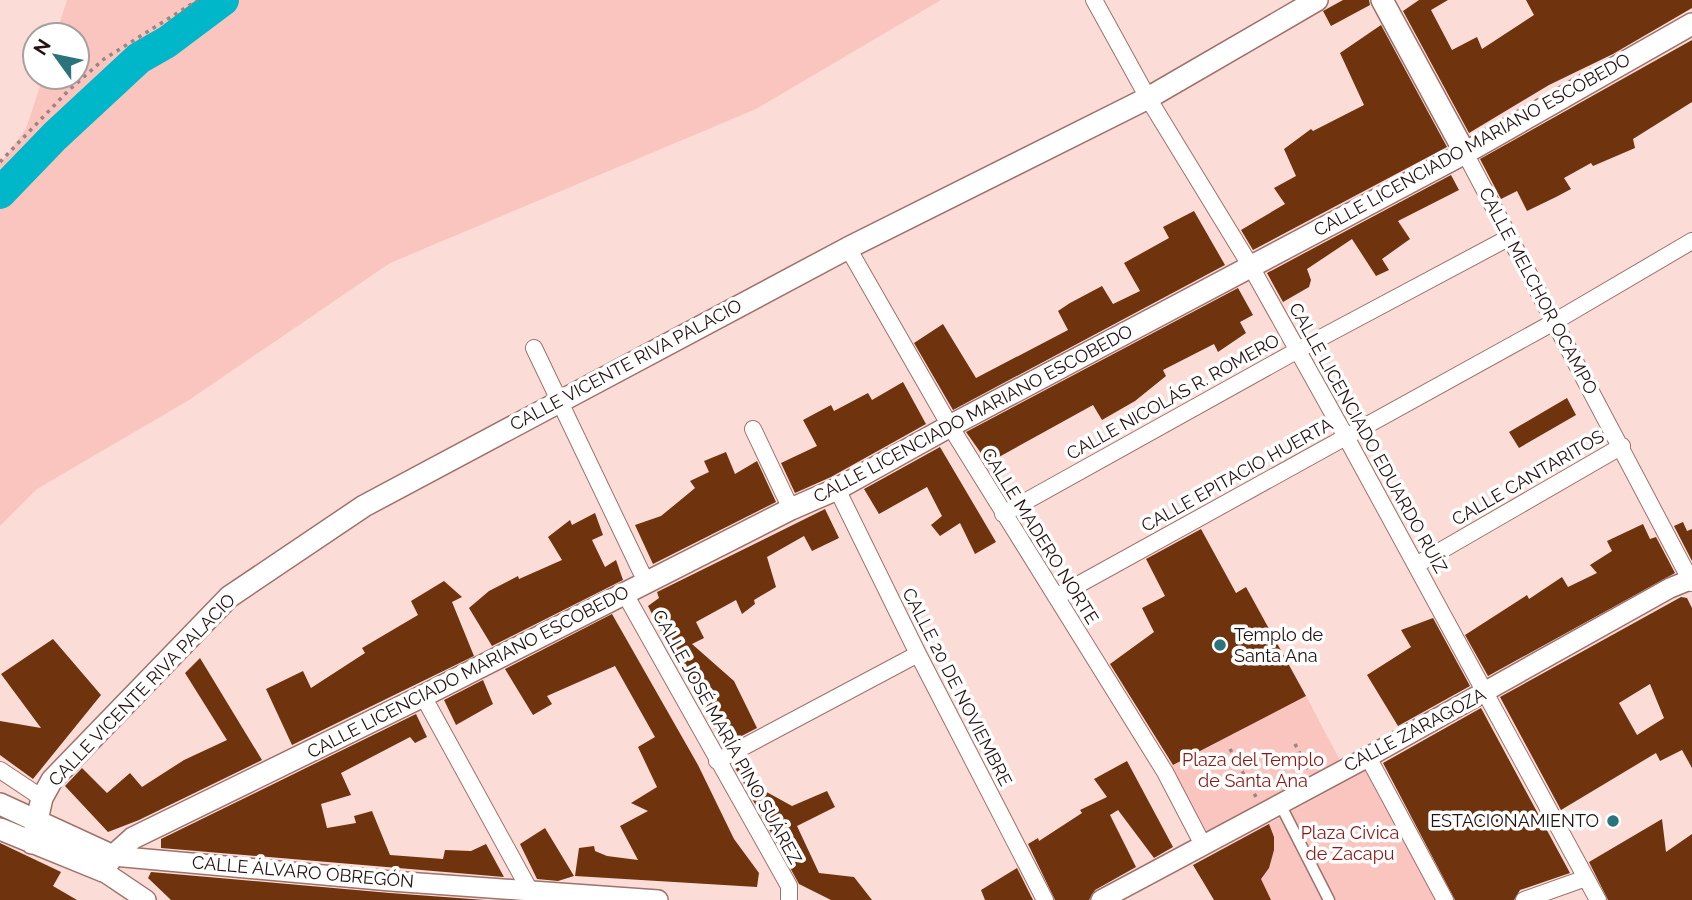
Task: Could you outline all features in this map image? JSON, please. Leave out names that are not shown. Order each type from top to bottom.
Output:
[{"type":"main road","name":"CALLE VICENTE RIVA PALACIO","points":[[32,843],[43,798],[52,780],[229,597],[364,506],[848,248],[1148,99],[1317,0]]},
{"type":"main road","name":"CALLE MELCHOR OCAMPO","points":[[1382,0],[1465,153]]},
{"type":"main road","name":"CALLE LICENCIADO MARIANO ESCOBEDO","points":[[108,864],[133,838],[423,696],[791,509],[837,489],[1250,265],[1465,153],[1692,24]]},
{"type":"main road","name":"CALLE ÁLVARO OBREGÓN","points":[[6,806],[37,819],[108,864]]},
{"type":"main road","name":"CALLE ÁLVARO OBREGÓN","points":[[1,829],[32,843],[108,864]]},
{"type":"street","name":"CALLE LICENCIADO EDUARDO RUÍZ","points":[[1094,0],[1148,99],[1250,265],[1298,350],[1598,900]]},
{"type":"street","name":"CALLE MELCHOR OCAMPO","points":[[1465,153],[1691,581]]},
{"type":"street","name":"CALLE NICOLÁS R. ROMERO","points":[[1003,514],[1298,350],[1510,237]]},
{"type":"street","name":"CALLE EPITACIO HUERTA","points":[[1056,597],[1554,322],[1692,241]]},
{"type":"street","name":"CALLE MADERO NORTE","points":[[848,248],[1003,514],[1165,772],[1202,843]]},
{"type":"street","points":[[534,348],[646,584]]},
{"type":"street","points":[[753,429],[791,509]]},
{"type":"street","name":"CALLE CANTARITOS","points":[[1416,565],[1622,446]]},
{"type":"street","name":"CALLE 20 DE NOVIEMBRE","points":[[837,489],[918,654],[1045,900]]},
{"type":"street","name":"CALLE ZARAGOZA","points":[[1101,900],[1202,843],[1368,757],[1670,588],[1691,581]]},
{"type":"street","name":"CALLE JOSÉ MARÍA PINO SUÁREZ","points":[[625,594],[789,886],[789,900]]},
{"type":"street","points":[[717,761],[918,654]]},
{"type":"street","points":[[423,696],[533,896]]},
{"type":"street","points":[[1368,757],[1445,900]]},
{"type":"street","points":[[0,770],[43,798]]},
{"type":"street","points":[[1272,807],[1329,900]]},
{"type":"street","points":[[108,864],[146,900]]},
{"type":"street","name":"CALLE ÁLVARO OBREGÓN","points":[[108,864],[533,896],[658,900]]},
{"type":"street","points":[[1524,900],[1586,878]]},
{"type":"path","points":[[0,162],[68,91],[104,59],[198,0]]},
{"type":"path","points":[[1295,744],[1315,784]]},
{"type":"path","points":[[1230,749],[1272,807]]},
{"type":"green space","points":[[67,0],[941,0],[756,109],[390,263],[189,400],[37,489],[0,526],[0,164],[26,129],[38,91],[91,91],[91,21],[60,21]]},
{"type":"green space","name":"Plaza del Templo de Santa Ana","points":[[1306,696],[1344,768],[1202,843],[1168,768]]},
{"type":"green space","name":"Plaza Civica de Zacapu","points":[[1373,767],[1445,900],[1220,900],[1198,862]]},
{"type":"building","points":[[1343,0],[1369,0],[1370,5],[1331,26],[1323,11]]},
{"type":"building","points":[[1419,0],[1448,0],[1431,10],[1452,50],[1477,37],[1482,49],[1534,15],[1526,0],[1692,0],[1692,8],[1613,54],[1549,85],[1469,133],[1403,11]]},
{"type":"building","points":[[1381,25],[1447,147],[1253,250],[1241,230],[1285,204],[1274,188],[1296,176],[1284,149],[1311,129],[1313,131],[1364,105],[1340,53]]},
{"type":"building","points":[[1692,40],[1692,102],[1633,139],[1635,148],[1593,166],[1591,163],[1564,178],[1571,189],[1556,197],[1527,211],[1517,191],[1501,199],[1480,159]]},
{"type":"building","points":[[1451,175],[1459,190],[1398,221],[1410,239],[1382,259],[1389,270],[1376,276],[1352,239],[1307,269],[1311,280],[1309,287],[1283,302],[1267,273]]},
{"type":"building","points":[[1194,211],[1225,265],[953,410],[914,343],[943,324],[976,378],[1068,330],[1058,311],[1102,286],[1113,304],[1140,291],[1124,263],[1169,238],[1163,227]]},
{"type":"building","points":[[1238,288],[1253,315],[1240,322],[1246,333],[1218,352],[1214,344],[1163,370],[1166,376],[1135,401],[1102,420],[1093,405],[988,463],[966,432]]},
{"type":"building","points":[[903,382],[926,424],[831,477],[795,493],[781,463],[817,446],[803,420],[831,405],[834,411],[868,393],[872,400]]},
{"type":"building","points":[[1567,398],[1576,415],[1519,448],[1509,432]]},
{"type":"building","points":[[940,447],[996,542],[975,554],[960,523],[940,536],[931,525],[942,516],[927,487],[879,514],[864,489]]},
{"type":"building","points":[[726,452],[735,474],[757,461],[776,502],[653,564],[635,525],[661,516],[695,488],[690,481],[709,472],[704,461]]},
{"type":"building","points":[[825,509],[839,538],[812,551],[804,536],[767,557],[776,587],[754,600],[755,604],[742,614],[736,600],[696,622],[704,638],[692,644],[734,681],[757,728],[728,743],[722,740],[699,698],[669,632],[663,635],[648,606],[659,598],[657,592]]},
{"type":"building","points":[[595,513],[603,535],[592,540],[605,567],[616,560],[623,580],[492,646],[469,608],[489,591],[518,576],[519,579],[562,560],[548,537],[570,520],[572,525]]},
{"type":"building","points":[[1683,522],[1687,531],[1692,529],[1692,561],[1674,526]]},
{"type":"building","points":[[1643,524],[1650,539],[1656,537],[1675,573],[1488,676],[1465,635],[1527,595],[1529,599],[1562,577],[1568,587],[1597,573],[1590,565],[1612,551],[1607,541]]},
{"type":"building","name":"Templo de Santa Ana","points":[[1201,529],[1236,593],[1246,587],[1306,696],[1173,765],[1110,664],[1154,632],[1142,608],[1165,596],[1146,559]]},
{"type":"building","points":[[444,581],[462,597],[452,602],[474,656],[292,745],[266,689],[303,671],[311,688],[365,653],[362,648],[418,615],[411,601]]},
{"type":"building","points":[[1681,597],[1687,598],[1692,608],[1692,768],[1682,750],[1660,761],[1656,753],[1561,810],[1500,697]],"holes":[[[1650,684],[1664,718],[1637,735],[1619,703]]]},
{"type":"building","points":[[612,614],[698,765],[734,839],[759,873],[757,887],[575,876],[579,848],[594,846],[595,851],[607,856],[638,860],[620,826],[648,811],[631,803],[657,787],[638,747],[655,737],[615,666],[547,696],[552,704],[533,715],[505,669]]},
{"type":"building","points":[[1433,618],[1470,686],[1398,726],[1367,675],[1411,647],[1401,630]]},
{"type":"building","points":[[53,639],[101,695],[33,779],[0,755],[0,721],[41,728],[1,674]]},
{"type":"building","points":[[200,658],[262,760],[139,820],[108,832],[65,786],[82,768],[107,793],[130,773],[142,787],[184,760],[227,740],[185,673]]},
{"type":"building","points":[[483,680],[493,704],[456,725],[444,700]]},
{"type":"building","points":[[1481,708],[1570,873],[1520,890],[1514,900],[1455,900],[1383,763]]},
{"type":"building","points":[[416,714],[427,737],[415,743],[410,737],[341,773],[351,795],[321,804],[327,828],[356,823],[354,816],[372,811],[390,855],[443,859],[445,850],[471,851],[486,844],[504,877],[161,848],[161,839]]},
{"type":"building","points":[[743,759],[761,789],[792,806],[827,791],[835,807],[797,826],[819,873],[854,877],[872,900],[831,900],[799,884],[733,764]]},
{"type":"building","points":[[1127,761],[1173,847],[1154,858],[1118,810],[1110,815],[1136,867],[1095,890],[1089,900],[1055,900],[1028,844],[1038,838],[1039,841],[1082,813],[1080,810],[1107,797],[1094,779]]},
{"type":"building","points":[[1662,819],[1666,852],[1692,834],[1692,900],[1608,900],[1589,862]]},
{"type":"building","points":[[1269,824],[1274,837],[1274,850],[1269,868],[1261,879],[1271,900],[1214,900],[1193,865]]},
{"type":"building","points":[[545,828],[574,876],[558,881],[537,879],[520,844]]},
{"type":"building","points":[[0,843],[61,872],[53,886],[77,900],[0,900]]},
{"type":"building","points":[[1017,868],[1033,900],[985,900],[981,890]]},
{"type":"building","points":[[151,872],[485,900],[171,900],[148,878]]},
{"type":"waterway","points":[[0,193],[55,136],[139,58],[167,42],[223,0]]},
{"type":"place","name":"Templo de Santa Ana","points":[[1220,645]]},
{"type":"place","name":"ESTACIONAMIENTO","points":[[1613,821]]}]
